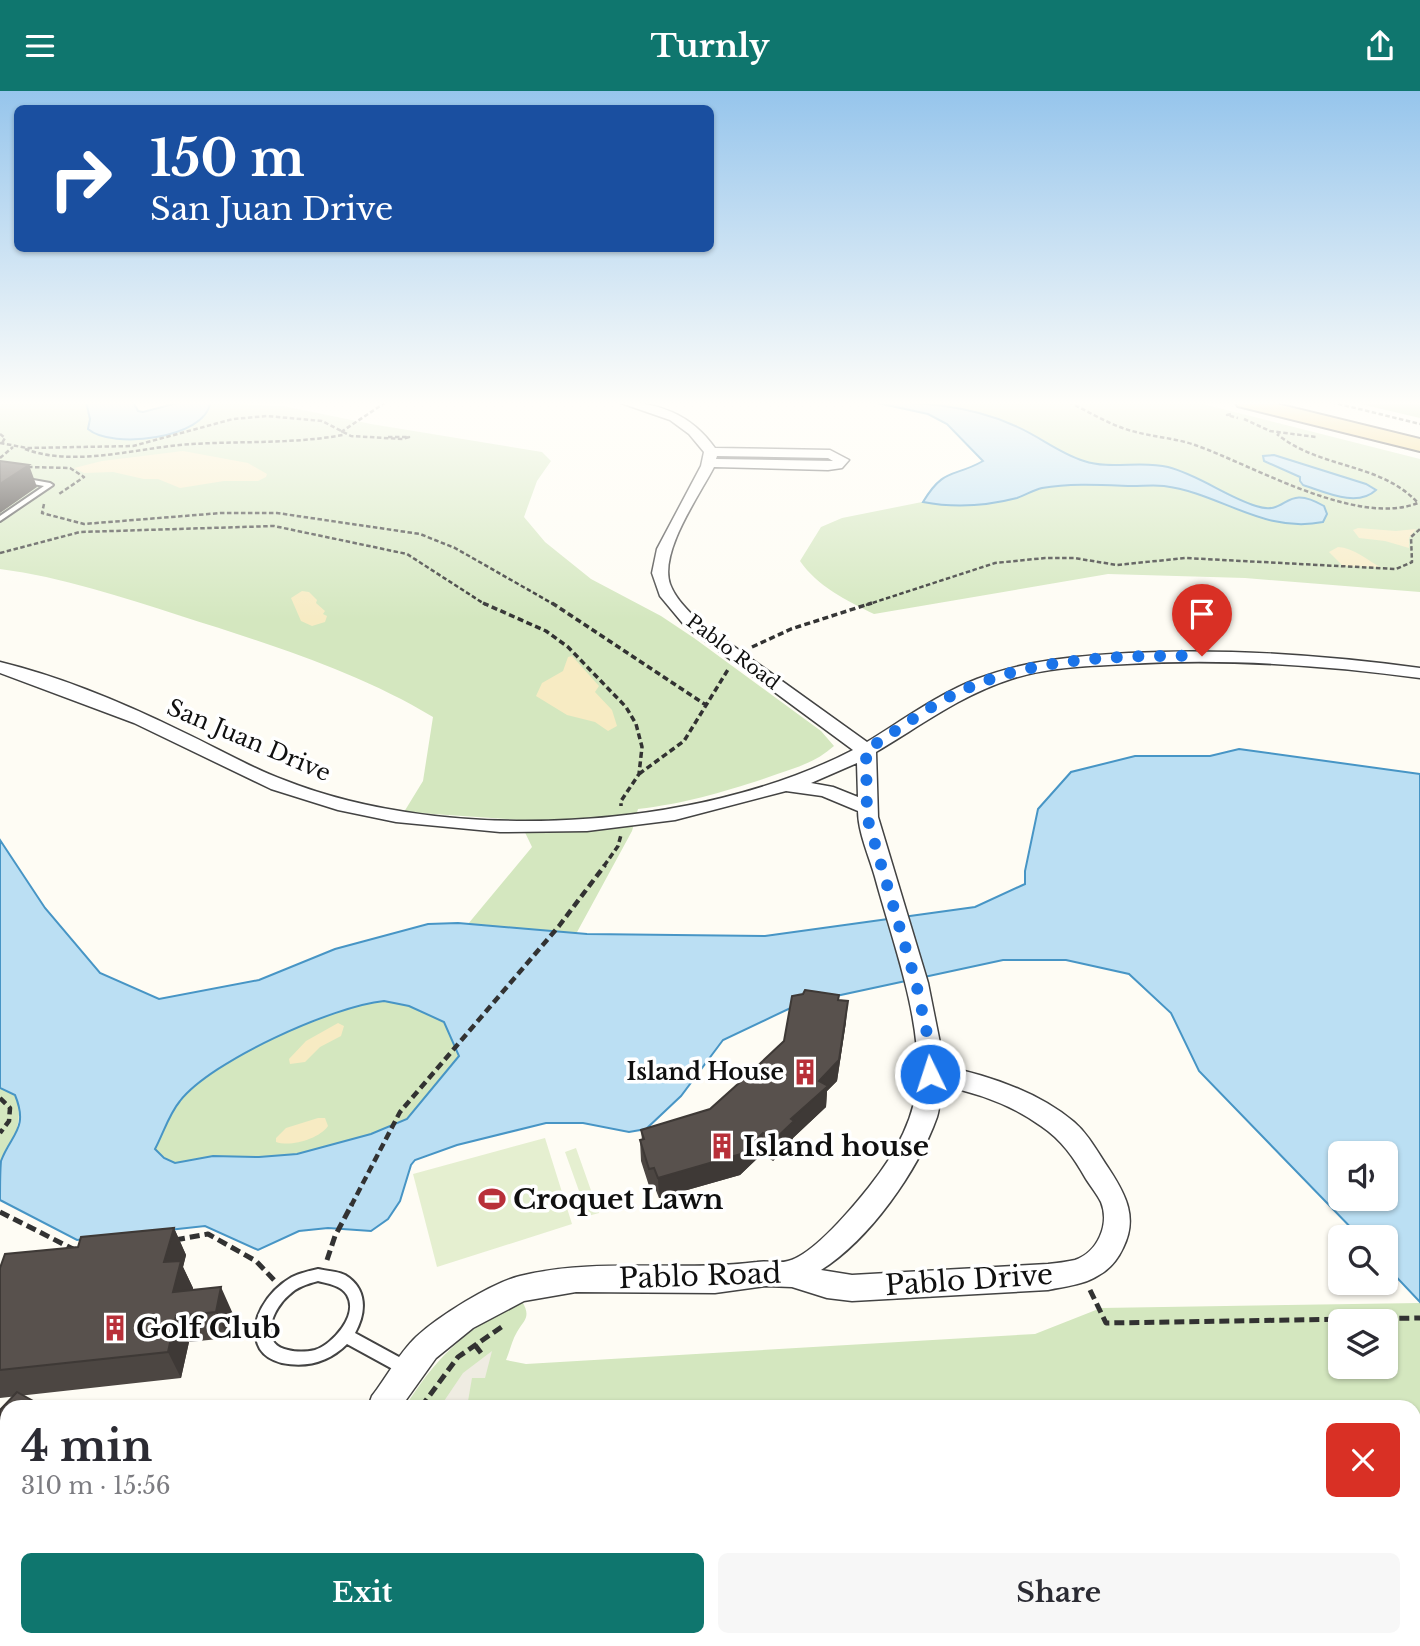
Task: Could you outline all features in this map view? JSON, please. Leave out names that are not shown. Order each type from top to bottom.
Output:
[{"type":"street","name":"Pablo Road","points":[[388,1400],[425,1348],[463,1319],[519,1289],[576,1279],[715,1280],[766,1273],[792,1274],[825,1253],[863,1214],[892,1178],[925,1115],[930,1074],[929,1043],[916,983],[866,807],[866,750],[737,656],[678,610],[668,596],[659,569],[663,548],[701,475]]},
{"type":"street","name":"San Juan Drive","points":[[0,667],[158,727],[256,774],[337,804],[458,824],[548,826],[620,821],[688,811],[781,786],[841,763],[866,750],[948,697],[1001,676],[1047,665],[1138,657],[1234,657],[1318,662],[1420,673]]},
{"type":"street","points":[[781,786],[826,791],[866,807]]},
{"type":"street","name":"Pablo Drive","points":[[792,1274],[827,1285],[852,1289],[1048,1277],[1080,1271],[1096,1262],[1108,1249],[1117,1230],[1117,1214],[1112,1197],[1076,1142],[1045,1116],[1001,1095],[973,1083],[930,1074]]},
{"type":"lane","points":[[0,476],[50,485],[0,519]]},
{"type":"lane","points":[[322,1275],[340,1280],[355,1294],[356,1316],[346,1336],[331,1350],[314,1357],[288,1358],[274,1352],[265,1341],[263,1319],[269,1305],[283,1289],[302,1279],[322,1275]]},
{"type":"lane","points":[[346,1336],[407,1370]]},
{"type":"path","points":[[82,475],[84,477],[50,499],[41,510],[42,513],[74,523],[221,513],[276,513],[364,524],[433,538],[572,614],[706,705]]},
{"type":"path","points":[[1271,475],[1348,504],[1395,509],[1412,507],[1418,503],[1413,496],[1388,480],[1372,475]]},
{"type":"path","points":[[0,553],[79,532],[274,526],[407,554],[469,594],[534,624],[568,647],[632,715],[642,747],[639,774]]},
{"type":"path","points":[[322,1275],[335,1236],[400,1112],[559,926],[618,846],[621,833],[621,801],[639,774],[684,741],[737,656],[791,629],[995,563],[1074,558],[1117,565],[1185,558],[1396,569],[1412,562],[1411,537],[1420,529]]},
{"type":"path","points":[[0,1098],[10,1108],[11,1114],[0,1133]]},
{"type":"path","points":[[0,1212],[74,1249],[87,1248]]},
{"type":"path","points":[[164,1241],[208,1234],[256,1261],[283,1289]]},
{"type":"path","points":[[1080,1271],[1106,1323],[1417,1319]]},
{"type":"path","points":[[426,1400],[458,1357],[507,1323]]},
{"type":"path","points":[[475,1345],[484,1357]]},
{"type":"green space","points":[[0,475],[542,475],[524,517],[545,542],[591,579],[661,616],[694,638],[821,731],[834,746],[802,765],[718,793],[638,809],[632,831],[576,934],[468,924],[532,847],[519,820],[404,812],[423,781],[433,717],[374,686],[278,648],[92,588],[0,569]]},
{"type":"green space","points":[[948,475],[1420,475],[1420,592],[1245,578],[1108,574],[874,614],[824,586],[800,561],[821,527],[842,518],[922,502],[936,484]]},
{"type":"green space","points":[[384,1001],[409,1006],[444,1021],[459,1056],[407,1119],[371,1134],[297,1154],[213,1156],[175,1163],[164,1158],[155,1149],[176,1106],[196,1085],[218,1069],[305,1024],[362,1005]]},
{"type":"green space","points":[[0,1088],[15,1095],[19,1113],[14,1138],[0,1163]]},
{"type":"green space","name":"Croquet Lawn","points":[[545,1138],[572,1224],[437,1267],[413,1174]]},
{"type":"green space","points":[[576,1148],[599,1213],[588,1216],[565,1152]]},
{"type":"green space","points":[[522,1301],[526,1318],[515,1335],[506,1360],[526,1364],[1035,1334],[1101,1308],[1420,1303],[1420,1400],[410,1400],[441,1358],[469,1333]]},
{"type":"sand","points":[[124,475],[267,475],[258,481],[224,481],[180,488],[158,479]]},
{"type":"sand","points":[[1358,528],[1396,531],[1416,529],[1409,538],[1409,548],[1385,541],[1359,538],[1353,530]]},
{"type":"sand","points":[[1338,547],[1355,552],[1380,567],[1343,566],[1329,552]]},
{"type":"sand","points":[[302,591],[309,592],[317,600],[316,603],[327,616],[325,622],[312,626],[301,621],[291,598]]},
{"type":"sand","points":[[572,656],[599,686],[595,692],[612,710],[617,726],[608,731],[595,722],[567,715],[536,696],[542,683],[563,671],[568,657]]},
{"type":"sand","points":[[338,1023],[344,1026],[341,1036],[320,1047],[305,1062],[290,1064],[289,1059],[306,1041]]},
{"type":"sand","points":[[325,1118],[328,1126],[318,1135],[297,1143],[276,1142],[276,1138],[286,1128]]},
{"type":"shaded area","points":[[492,1351],[485,1378],[472,1378],[468,1400],[445,1400],[463,1373]]},
{"type":"water","points":[[950,475],[1189,475],[1256,506],[1275,507],[1301,497],[1324,506],[1327,514],[1323,522],[1281,522],[1261,518],[1204,496],[1164,486],[1064,485],[1042,488],[994,503],[946,505],[923,502],[937,483]]},
{"type":"water","points":[[1295,475],[1336,475],[1376,490],[1360,498],[1341,497],[1303,485],[1300,477]]},
{"type":"water","points":[[1239,749],[1420,774],[1420,1302],[1398,1279],[1398,1225],[1348,1225],[1335,1211],[1398,1211],[1398,1141],[1328,1141],[1328,1204],[1199,1071],[1171,1013],[1129,974],[1066,960],[1003,960],[799,1004],[723,1040],[681,1096],[646,1129],[629,1132],[583,1123],[546,1123],[457,1145],[415,1160],[400,1201],[388,1219],[371,1231],[328,1228],[299,1231],[258,1250],[205,1226],[77,1240],[0,1200],[1,1161],[17,1131],[20,1116],[15,1095],[0,1088],[0,840],[45,908],[100,973],[159,999],[259,980],[335,949],[428,924],[458,923],[587,934],[765,936],[975,907],[1025,884],[1025,871],[1038,809],[1071,772],[1135,756],[1210,756]],"holes":[[[384,1001],[409,1006],[444,1022],[459,1056],[407,1119],[371,1134],[297,1154],[213,1156],[175,1163],[164,1158],[155,1149],[180,1101],[196,1085],[245,1053],[305,1024],[362,1005]]]},
{"type":"building","points":[[0,475],[14,475],[0,484]]},
{"type":"building","points":[[805,990],[839,995],[838,1000],[848,1001],[839,1060],[819,1081],[828,1086],[791,1119],[794,1121],[774,1140],[763,1133],[741,1154],[658,1178],[654,1168],[649,1169],[640,1140],[644,1139],[641,1130],[710,1109],[784,1041],[792,996],[803,994]]},
{"type":"building","name":"Golf Club","points":[[174,1228],[164,1262],[181,1261],[173,1292],[221,1287],[216,1312],[176,1316],[168,1352],[0,1370],[0,1268],[5,1254],[78,1247],[81,1237]]},
{"type":"building","points":[[17,1392],[31,1400],[9,1400]]},
{"type":"place","name":"Island House","points":[[805,1072]]},
{"type":"place","name":"Island house","points":[[722,1146]]},
{"type":"place","name":"Croquet Lawn","points":[[492,1199]]},
{"type":"place","name":"Golf Club","points":[[115,1328]]},
{"type":"route","points":[[930,1074],[929,1043],[916,983],[867,817],[866,750],[947,698],[970,687],[1026,669],[1076,661],[1202,656]]}]
